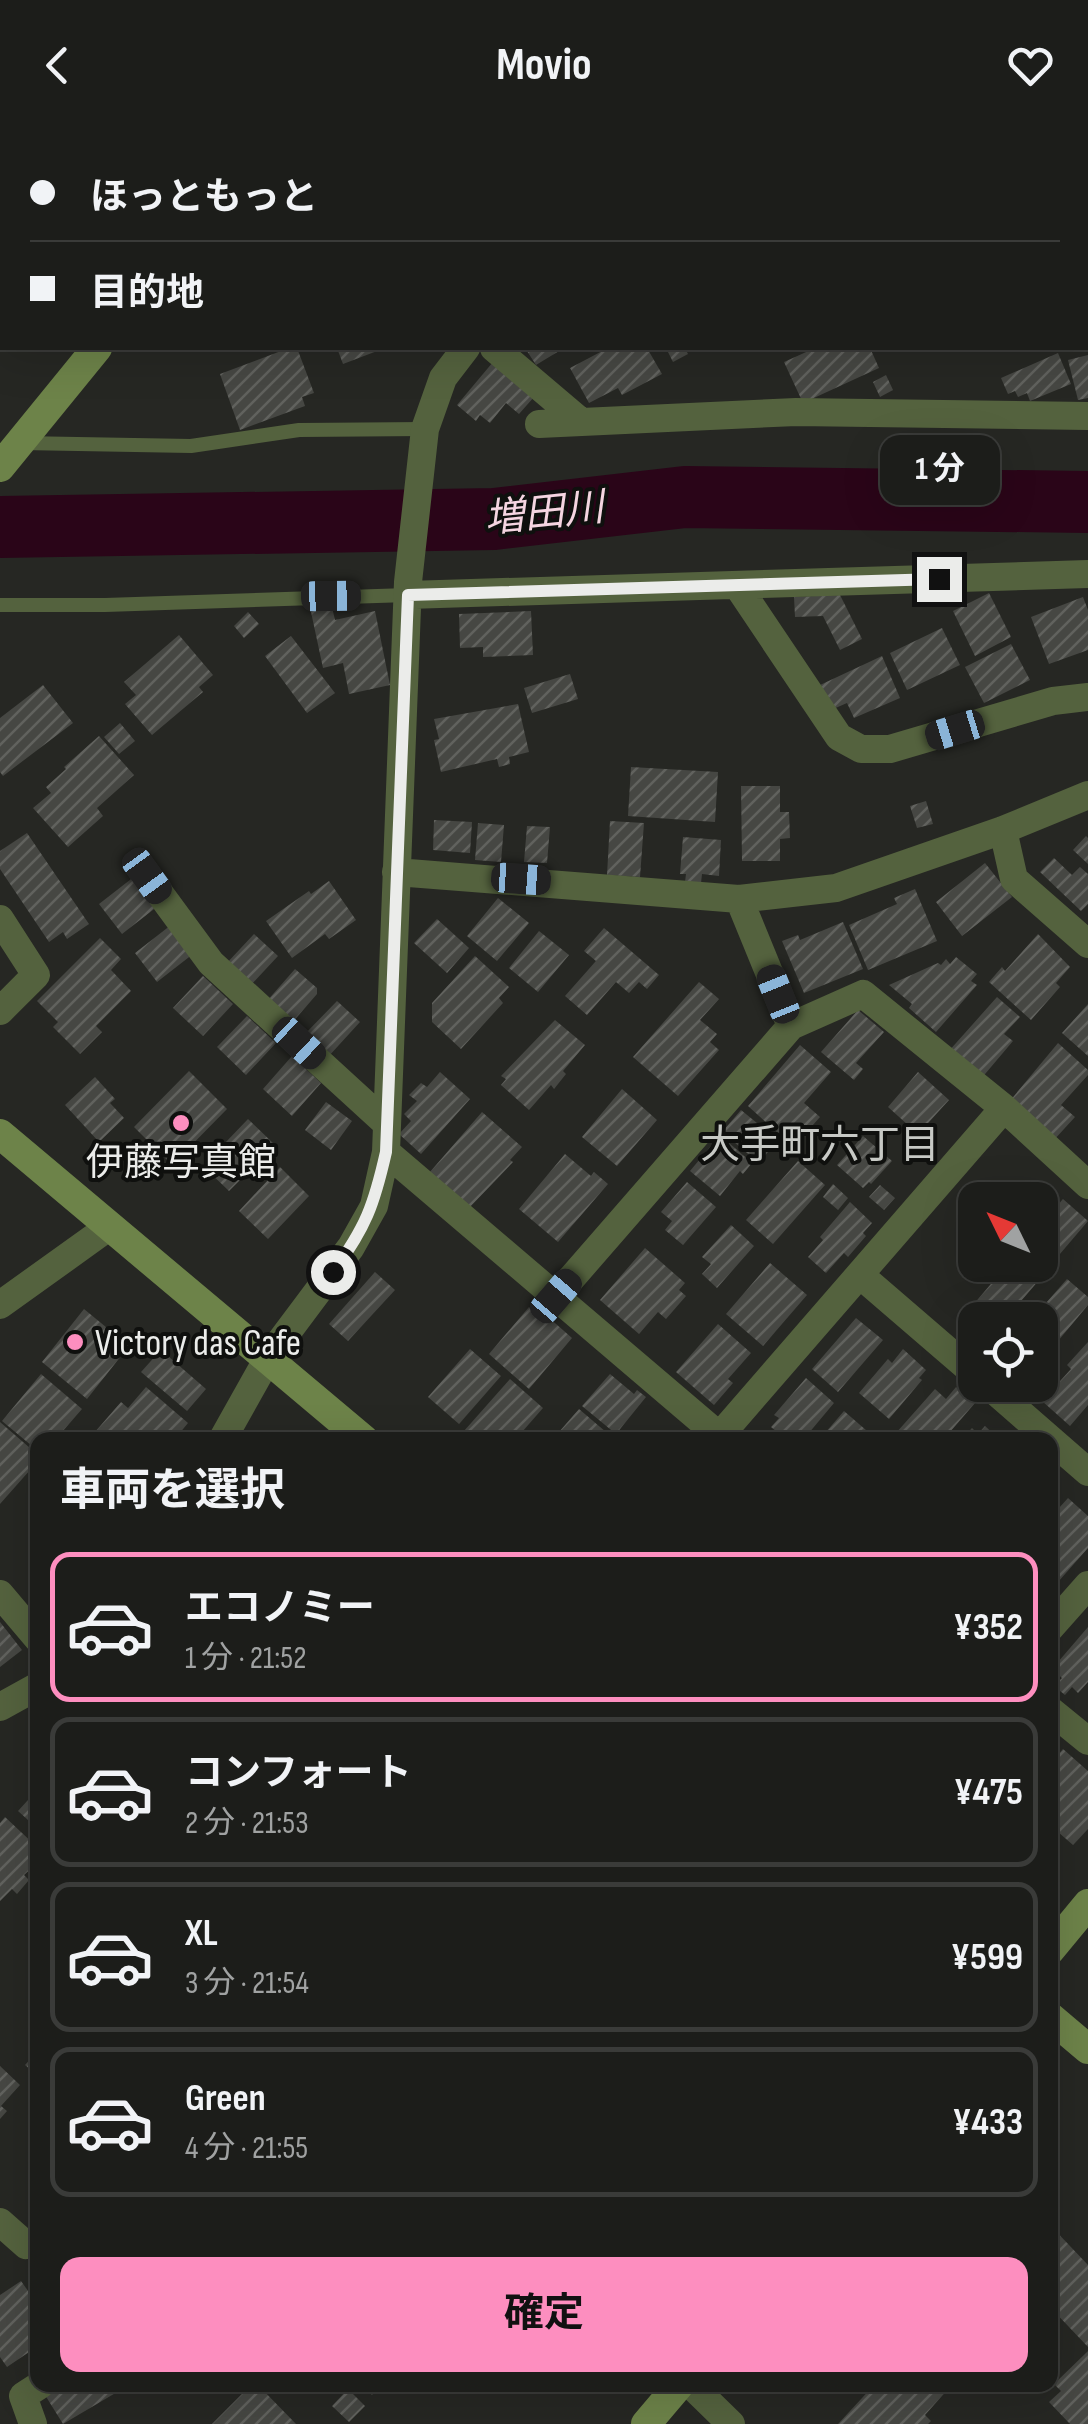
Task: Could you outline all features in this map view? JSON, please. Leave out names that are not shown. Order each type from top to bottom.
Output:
[{"type":"main road","points":[[7,452],[96,350]]},
{"type":"main road","points":[[0,1134],[355,1432]]},
{"type":"main road","points":[[1058,1940],[1088,1904]]},
{"type":"main road","points":[[1058,2025],[1088,2049]]},
{"type":"main road","points":[[646,2424],[672,2392]]},
{"type":"street","points":[[432,350],[443,378]]},
{"type":"street","points":[[226,1432],[268,1358],[352,1246],[374,1206],[387,1138],[408,589],[424,433],[443,378],[464,350]]},
{"type":"street","points":[[496,350],[580,421]]},
{"type":"street","points":[[539,424],[796,412],[1088,416]]},
{"type":"street","points":[[408,589],[737,585],[1088,574]]},
{"type":"street","points":[[737,585],[839,737],[861,749],[890,749],[1052,701],[1088,697]]},
{"type":"street","points":[[396,872],[739,899],[836,888],[1003,830],[1088,795]]},
{"type":"street","points":[[1003,830],[1014,879],[1088,944]]},
{"type":"street","points":[[147,876],[211,963],[387,1138],[556,1296],[712,1432]]},
{"type":"street","points":[[739,899],[791,1026]]},
{"type":"street","points":[[0,920],[36,974],[0,1011]]},
{"type":"street","points":[[556,1296],[791,1026],[863,994],[1082,1167]]},
{"type":"street","points":[[726,1432],[1004,1108]]},
{"type":"street","points":[[0,1306],[110,1226]]},
{"type":"street","points":[[860,1274],[958,1359]]},
{"type":"street","points":[[1008,1402],[1042,1432]]},
{"type":"street","points":[[1058,1446],[1088,1472]]},
{"type":"street","points":[[1058,1619],[1088,1585]]},
{"type":"street","points":[[0,1594],[30,1630]]},
{"type":"street","points":[[0,1707],[30,1690]]},
{"type":"street","points":[[1058,1717],[1088,1741]]},
{"type":"street","points":[[0,2222],[26,2245],[30,2243]]},
{"type":"street","points":[[30,2391],[23,2396],[33,2424]]},
{"type":"street","points":[[698,2392],[730,2424]]},
{"type":"lane","points":[[7,452],[191,446],[299,430],[424,433]]},
{"type":"lane","points":[[0,605],[105,605],[408,589]]},
{"type":"building","points":[[284,350],[298,350],[314,393],[302,397],[305,406],[240,430],[220,374]]},
{"type":"building","points":[[338,350],[380,350],[343,364]]},
{"type":"building","points":[[526,350],[561,350],[536,365]]},
{"type":"building","points":[[604,350],[648,350],[662,374],[622,395],[618,388],[589,403],[570,368]]},
{"type":"building","points":[[667,350],[686,350],[688,354],[673,362]]},
{"type":"building","points":[[811,350],[871,350],[879,368],[803,403],[784,362]]},
{"type":"building","points":[[1058,353],[1071,384],[1030,401],[1027,393],[1018,397],[1015,391],[1008,394],[1001,378]]},
{"type":"building","points":[[1088,355],[1088,398],[1078,400],[1068,360]]},
{"type":"building","points":[[493,362],[534,397],[519,414],[506,403],[490,423],[480,415],[476,421],[457,405]]},
{"type":"building","points":[[886,375],[893,390],[880,397],[873,382]]},
{"type":"building","points":[[989,593],[1011,637],[975,656],[953,611]]},
{"type":"building","points":[[840,595],[862,639],[840,650],[823,616],[795,617],[794,597]]},
{"type":"building","points":[[1083,597],[1088,610],[1088,650],[1049,664],[1031,617]]},
{"type":"building","points":[[332,607],[335,620],[375,611],[390,685],[349,694],[343,663],[323,668],[311,612]]},
{"type":"building","points":[[531,611],[533,655],[483,657],[483,647],[460,648],[459,614]]},
{"type":"building","points":[[248,612],[259,624],[244,638],[234,626]]},
{"type":"building","points":[[942,628],[960,665],[907,690],[890,653]]},
{"type":"building","points":[[179,635],[213,675],[199,687],[203,692],[152,735],[125,704],[136,695],[124,682]]},
{"type":"building","points":[[291,636],[335,693],[307,713],[265,656]]},
{"type":"building","points":[[1011,644],[1030,680],[984,703],[965,667]]},
{"type":"building","points":[[882,656],[900,698],[854,718],[847,703],[831,710],[820,685]]},
{"type":"building","points":[[570,674],[578,699],[532,713],[524,688]]},
{"type":"building","points":[[43,685],[73,723],[3,776],[0,718]]},
{"type":"building","points":[[518,704],[529,752],[509,757],[510,764],[499,767],[497,759],[441,772],[434,719]]},
{"type":"building","points":[[120,723],[135,741],[119,754],[104,737]]},
{"type":"building","points":[[99,736],[134,775],[97,808],[103,816],[68,847],[33,808],[51,793],[46,787],[64,767]]},
{"type":"building","points":[[631,767],[718,772],[715,822],[628,816]]},
{"type":"building","points":[[741,786],[780,786],[780,812],[789,812],[790,838],[780,839],[780,861],[742,861]]},
{"type":"building","points":[[926,801],[933,824],[917,828],[910,806]]},
{"type":"building","points":[[434,820],[472,822],[470,853],[433,850]]},
{"type":"building","points":[[610,821],[644,823],[640,877],[607,875]]},
{"type":"building","points":[[478,823],[504,825],[501,862],[475,860]]},
{"type":"building","points":[[527,826],[550,827],[547,863],[524,862]]},
{"type":"building","points":[[27,833],[89,924],[67,939],[63,932],[49,942],[0,869],[0,851]]},
{"type":"building","points":[[683,837],[721,840],[719,876],[702,874],[701,883],[685,882],[686,874],[680,874]]},
{"type":"building","points":[[1088,838],[1088,864],[1073,850]]},
{"type":"building","points":[[1054,858],[1072,875],[1080,867],[1088,874],[1088,904],[1081,911],[1040,872]]},
{"type":"building","points":[[985,863],[1012,897],[962,936],[936,902]]},
{"type":"building","points":[[135,876],[158,906],[122,934],[99,904]]},
{"type":"building","points":[[329,881],[356,920],[329,939],[325,934],[292,958],[266,921]]},
{"type":"building","points":[[915,889],[937,941],[868,970],[849,925],[897,904],[894,898]]},
{"type":"building","points":[[498,898],[529,923],[497,961],[467,936]]},
{"type":"building","points":[[437,919],[469,948],[447,973],[414,943]]},
{"type":"building","points":[[843,922],[863,969],[804,993],[782,941],[798,935],[800,940]]},
{"type":"building","points":[[171,925],[193,954],[157,982],[135,953]]},
{"type":"building","points":[[604,928],[659,975],[647,989],[639,982],[629,993],[616,982],[587,1015],[565,996],[596,961],[584,951]]},
{"type":"building","points":[[539,931],[569,955],[538,992],[509,968]]},
{"type":"building","points":[[254,934],[278,956],[250,986],[226,964]]},
{"type":"building","points":[[1038,934],[1070,967],[1056,983],[1060,987],[1031,1020],[989,982],[1002,967],[1005,971]]},
{"type":"building","points":[[100,938],[121,959],[111,970],[131,991],[96,1026],[102,1032],[80,1054],[53,1027],[58,1022],[37,1001]]},
{"type":"building","points":[[475,956],[509,987],[499,998],[503,1003],[461,1049],[432,1022],[432,1003]]},
{"type":"building","points":[[956,957],[977,974],[971,981],[977,985],[936,1032],[889,985],[941,965],[946,959],[950,964]]},
{"type":"building","points":[[295,969],[317,988],[317,994],[291,1024],[266,1002]]},
{"type":"building","points":[[203,976],[233,1004],[203,1036],[173,1008]]},
{"type":"building","points":[[699,982],[719,999],[700,1020],[717,1034],[710,1042],[719,1050],[678,1096],[633,1057]]},
{"type":"building","points":[[997,997],[1020,1017],[1004,1034],[1013,1041],[980,1080],[948,1052]]},
{"type":"building","points":[[337,1001],[360,1022],[328,1057],[303,1036]]},
{"type":"building","points":[[1088,1004],[1088,1056],[1062,1033]]},
{"type":"building","points":[[858,1010],[884,1032],[856,1063],[863,1069],[854,1080],[821,1052]]},
{"type":"building","points":[[247,1016],[276,1043],[246,1075],[217,1047]]},
{"type":"building","points":[[555,1020],[585,1045],[563,1071],[566,1074],[554,1089],[551,1085],[529,1110],[501,1085],[506,1079],[501,1076]]},
{"type":"building","points":[[1058,1043],[1088,1070],[1088,1075],[1061,1105],[1075,1117],[1053,1141],[1009,1102]]},
{"type":"building","points":[[800,1045],[831,1072],[804,1103],[820,1117],[804,1135],[789,1123],[779,1134],[748,1106]]},
{"type":"building","points":[[292,1056],[321,1083],[292,1116],[263,1089]]},
{"type":"building","points":[[189,1071],[227,1109],[172,1165],[134,1127]]},
{"type":"building","points":[[440,1072],[470,1099],[421,1154],[399,1134],[411,1121],[404,1114],[417,1101],[409,1095],[421,1083],[427,1087]]},
{"type":"building","points":[[918,1072],[949,1100],[918,1134],[888,1107]]},
{"type":"building","points":[[95,1077],[115,1099],[110,1103],[124,1118],[99,1142],[65,1105]]},
{"type":"building","points":[[622,1089],[657,1120],[617,1166],[582,1137]]},
{"type":"building","points":[[326,1102],[352,1121],[331,1150],[305,1130]]},
{"type":"building","points":[[741,1110],[778,1140],[759,1163],[722,1132]]},
{"type":"building","points":[[482,1112],[522,1147],[510,1160],[513,1162],[470,1207],[430,1172]]},
{"type":"building","points":[[248,1119],[275,1145],[229,1191],[203,1166]]},
{"type":"building","points":[[720,1135],[752,1163],[743,1174],[740,1171],[720,1196],[690,1171]]},
{"type":"building","points":[[863,1136],[892,1161],[863,1188],[837,1165]]},
{"type":"building","points":[[565,1154],[591,1176],[594,1172],[608,1184],[558,1242],[519,1209]]},
{"type":"building","points":[[798,1161],[825,1185],[773,1244],[746,1220]]},
{"type":"building","points":[[280,1167],[309,1196],[268,1239],[239,1211]]},
{"type":"building","points":[[687,1182],[716,1207],[683,1245],[665,1230],[672,1221],[661,1212]]},
{"type":"building","points":[[833,1184],[848,1198],[838,1210],[823,1197]]},
{"type":"building","points":[[880,1185],[895,1198],[884,1210],[869,1197]]},
{"type":"building","points":[[1063,1199],[1088,1221],[1058,1256],[1058,1205]]},
{"type":"building","points":[[850,1202],[872,1223],[848,1257],[844,1253],[826,1273],[808,1257]]},
{"type":"building","points":[[731,1225],[754,1246],[717,1288],[702,1274],[711,1264],[702,1257]]},
{"type":"building","points":[[645,1248],[685,1283],[679,1290],[686,1296],[666,1319],[658,1312],[639,1334],[600,1300]]},
{"type":"building","points":[[770,1263],[807,1295],[763,1346],[726,1314]]},
{"type":"building","points":[[375,1272],[395,1290],[348,1341],[329,1324]]},
{"type":"building","points":[[1067,1279],[1088,1297],[1088,1305],[1058,1341],[1058,1302],[1047,1302]]},
{"type":"building","points":[[993,1282],[1037,1282],[1020,1302],[976,1302]]},
{"type":"building","points":[[529,1307],[543,1320],[547,1316],[572,1338],[529,1389],[489,1354]]},
{"type":"building","points":[[84,1309],[129,1346],[87,1399],[42,1362]]},
{"type":"building","points":[[856,1318],[883,1340],[838,1392],[812,1369]]},
{"type":"building","points":[[718,1324],[751,1353],[728,1379],[733,1383],[714,1405],[676,1372]]},
{"type":"building","points":[[1088,1342],[1088,1405],[1070,1426],[1043,1402],[1058,1402],[1058,1383],[1071,1369],[1067,1365]]},
{"type":"building","points":[[470,1349],[501,1376],[459,1424],[428,1397]]},
{"type":"building","points":[[903,1349],[926,1370],[889,1419],[859,1393],[888,1359],[892,1363]]},
{"type":"building","points":[[161,1350],[206,1389],[187,1411],[141,1372]]},
{"type":"building","points":[[41,1374],[82,1409],[62,1432],[30,1432],[30,1444],[2,1421]]},
{"type":"building","points":[[610,1374],[634,1394],[637,1390],[646,1397],[618,1432],[582,1406]]},
{"type":"building","points":[[806,1378],[834,1403],[810,1432],[777,1432],[771,1427],[779,1418],[774,1415]]},
{"type":"building","points":[[510,1379],[543,1408],[522,1432],[463,1432]]},
{"type":"building","points":[[146,1387],[188,1423],[181,1432],[95,1432],[121,1402],[128,1408]]},
{"type":"building","points":[[956,1387],[958,1402],[975,1403],[950,1432],[897,1432],[935,1389],[946,1399]]},
{"type":"building","points":[[579,1409],[606,1432],[559,1432]]},
{"type":"building","points":[[844,1411],[868,1432],[826,1432]]},
{"type":"building","points":[[0,1422],[30,1448],[30,1470],[0,1504]]},
{"type":"building","points":[[1068,1498],[1088,1516],[1088,1548],[1058,1582],[1058,1509]]},
{"type":"building","points":[[0,1622],[22,1650],[0,1667]]},
{"type":"building","points":[[1088,1627],[1088,1682],[1078,1693],[1072,1687],[1065,1695],[1058,1689],[1062,1678],[1058,1674],[1058,1662]]},
{"type":"building","points":[[1063,1749],[1088,1771],[1088,1829],[1073,1845],[1058,1832],[1058,1755]]},
{"type":"building","points":[[30,1798],[30,1822],[18,1811]]},
{"type":"building","points":[[5,1817],[30,1840],[30,1869],[24,1875],[29,1880],[17,1894],[12,1889],[0,1901],[0,1823]]},
{"type":"building","points":[[0,2066],[20,2085],[1,2106],[7,2111],[0,2119]]},
{"type":"building","points":[[1058,2233],[1088,2265],[1088,2347],[1058,2315]]},
{"type":"building","points":[[21,2281],[30,2294],[30,2351],[7,2367],[0,2357],[0,2295]]},
{"type":"building","points":[[1088,2351],[1088,2424],[1070,2424],[1049,2402],[1061,2391],[1058,2380]]},
{"type":"building","points":[[50,2392],[117,2392],[63,2424],[45,2395]]},
{"type":"building","points":[[244,2392],[265,2392],[296,2424],[212,2424]]},
{"type":"building","points":[[345,2392],[351,2392],[365,2406],[349,2422],[332,2406]]},
{"type":"building","points":[[868,2392],[945,2392],[925,2415],[931,2421],[928,2424],[838,2424]]},
{"type":"waterway","name":"増田川","points":[[0,527],[494,519],[685,497],[1088,502]]},
{"type":"place","name":"伊藤写真館","points":[[181,1123]]},
{"type":"place","name":"Victory das Cafe","points":[[75,1342]]},
{"type":"district","name":"大手町六丁目","points":[[820,1144]]},
{"type":"route","points":[[333,1272],[374,1206],[386,1152],[408,595],[939,579]]}]
